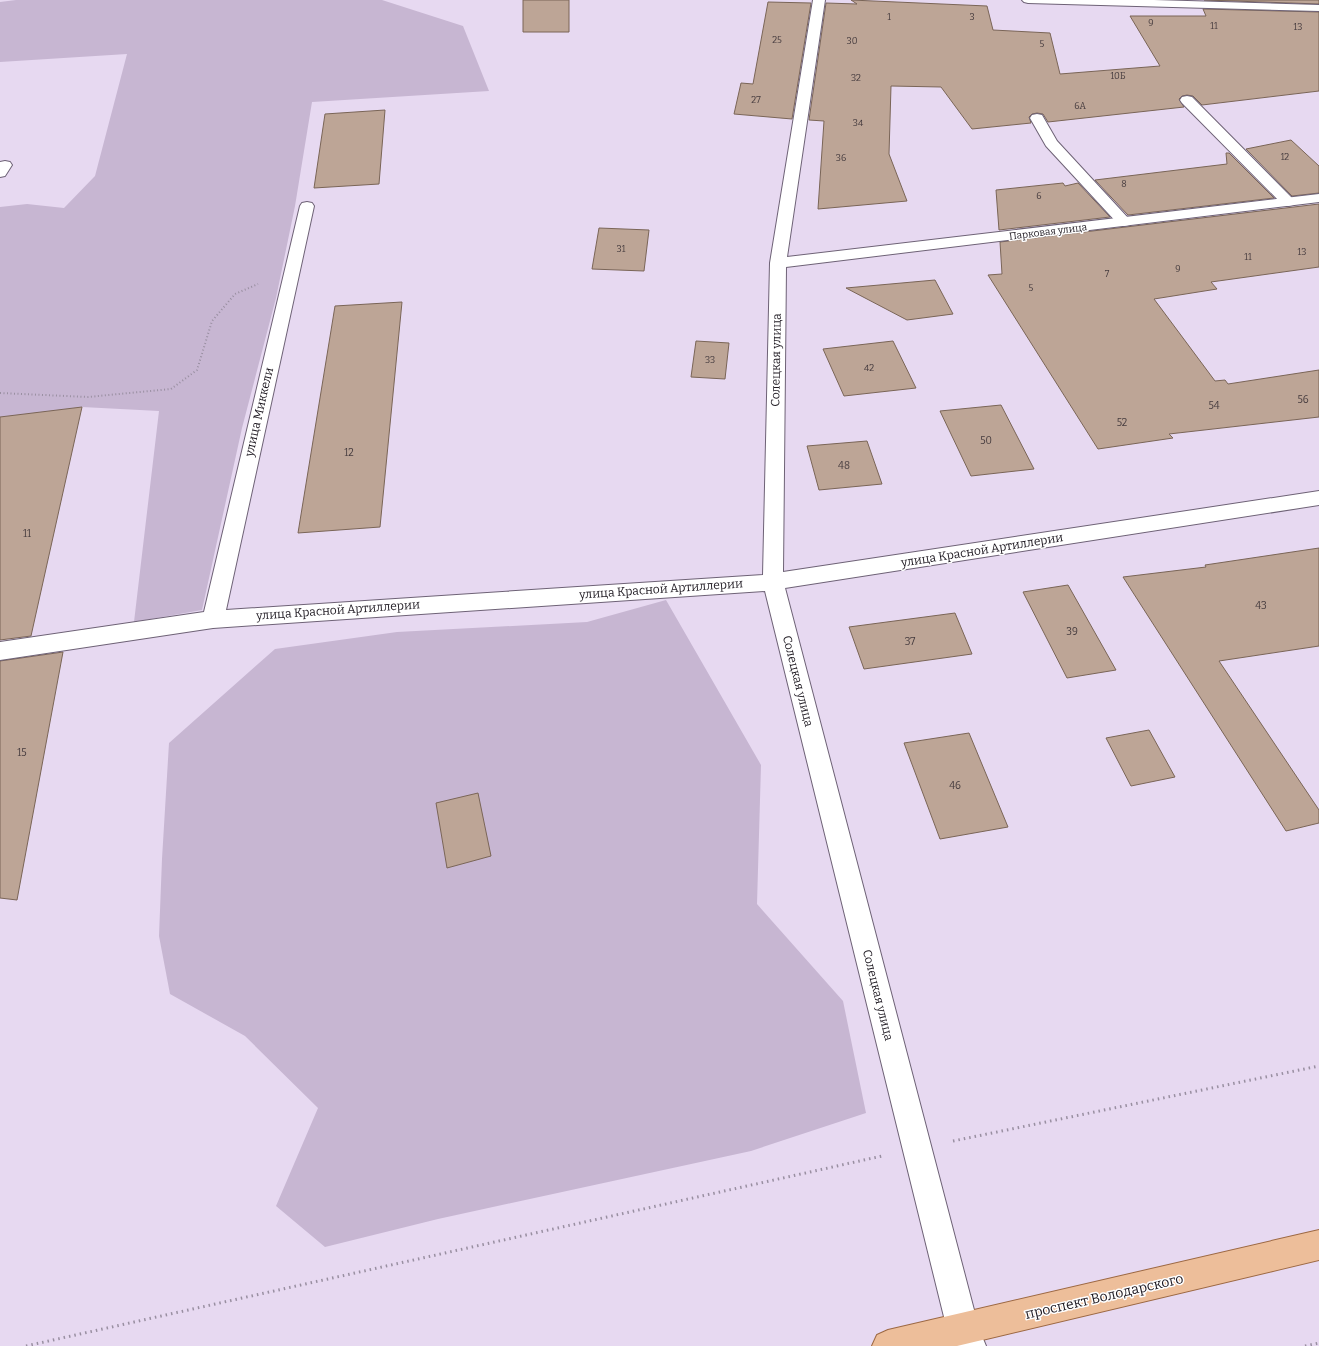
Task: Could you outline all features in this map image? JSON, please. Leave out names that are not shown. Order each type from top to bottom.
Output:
[{"type":"main road","name":"проспект Володарского","points":[[888,1346],[966,1337],[1319,1245]]},
{"type":"street","name":"Солецкая улица","points":[[819,0],[778,263],[773,582],[966,1337]]},
{"type":"street","points":[[1028,0],[1319,8]]},
{"type":"street","points":[[1187,100],[1288,202]]},
{"type":"street","points":[[1037,118],[1051,143],[1124,222]]},
{"type":"street","name":"Парковая улица","points":[[778,263],[1319,198]]},
{"type":"street","name":"улица Миккели","points":[[213,619],[307,206]]},
{"type":"street","name":"улица Красной Артиллерии","points":[[0,651],[213,619],[773,582],[1319,498]]},
{"type":"path","points":[[0,393],[88,397],[171,388],[197,370],[212,321],[236,294],[292,267]]},
{"type":"path","points":[[26,1346],[917,1148],[1319,1066]]},
{"type":"path","points":[[1305,1346],[1319,1342]]},
{"type":"shaded area","points":[[16,0],[382,0],[463,26],[489,91],[312,102],[295,206],[276,298],[242,428],[202,610],[134,622],[159,411],[82,407],[0,418],[0,207],[27,204],[64,208],[95,176],[127,54],[0,62],[0,2]]},
{"type":"shaded area","points":[[666,600],[761,765],[757,904],[843,1001],[866,1113],[751,1151],[438,1219],[325,1247],[276,1206],[318,1108],[245,1036],[170,994],[159,936],[169,743],[275,649],[397,632],[587,622]]},
{"type":"building","points":[[523,0],[569,0],[569,32],[523,32]]},
{"type":"building","points":[[851,0],[987,6],[993,30],[1050,33],[1060,74],[1160,66],[1130,16],[1206,16],[1203,9],[1319,12],[1319,91],[1202,105],[1193,96],[1187,95],[1182,96],[1179,99],[1184,107],[1048,122],[1043,114],[1037,113],[1032,114],[1029,117],[1031,123],[972,129],[941,87],[891,86],[889,154],[907,201],[818,209],[824,121],[809,120],[826,3],[857,4]]},
{"type":"building","points":[[1204,0],[1319,0],[1319,4]]},
{"type":"building","points":[[768,2],[811,3],[792,119],[734,114],[741,83],[753,84]]},
{"type":"building","points":[[385,110],[379,184],[314,188],[325,114]]},
{"type":"building","points":[[1291,140],[1319,166],[1319,193],[1292,196],[1246,149]]},
{"type":"building","points":[[1226,153],[1229,153],[1274,198],[1128,215],[1095,180],[1227,164]]},
{"type":"building","points":[[1063,183],[1065,186],[1078,183],[1110,217],[999,230],[996,190]]},
{"type":"building","points":[[1319,204],[1319,267],[1211,282],[1217,289],[1154,299],[1215,381],[1225,380],[1228,384],[1319,370],[1319,417],[1169,434],[1173,438],[1098,449],[988,275],[1002,274],[1000,242]]},
{"type":"building","points":[[599,228],[649,230],[644,271],[592,269]]},
{"type":"building","points":[[935,280],[953,314],[907,320],[846,288]]},
{"type":"building","points":[[402,302],[380,527],[298,533],[335,306]]},
{"type":"building","points":[[696,341],[729,343],[725,379],[691,377]]},
{"type":"building","points":[[893,341],[916,388],[844,396],[823,349]]},
{"type":"building","points":[[1001,405],[1034,469],[971,476],[940,411]]},
{"type":"building","points":[[82,407],[31,636],[0,640],[0,417]]},
{"type":"building","points":[[867,441],[882,484],[819,490],[807,446]]},
{"type":"building","points":[[1319,548],[1319,646],[1219,661],[1319,810],[1319,823],[1286,831],[1123,577],[1206,567],[1205,565]]},
{"type":"building","points":[[1068,585],[1116,670],[1067,678],[1023,592]]},
{"type":"building","points":[[955,613],[972,654],[864,669],[849,627]]},
{"type":"building","points":[[63,652],[17,900],[0,898],[0,661]]},
{"type":"building","points":[[1149,730],[1175,777],[1131,786],[1106,738]]},
{"type":"building","points":[[969,733],[1008,827],[940,839],[904,743]]},
{"type":"building","points":[[478,793],[491,856],[447,868],[436,803]]}]
